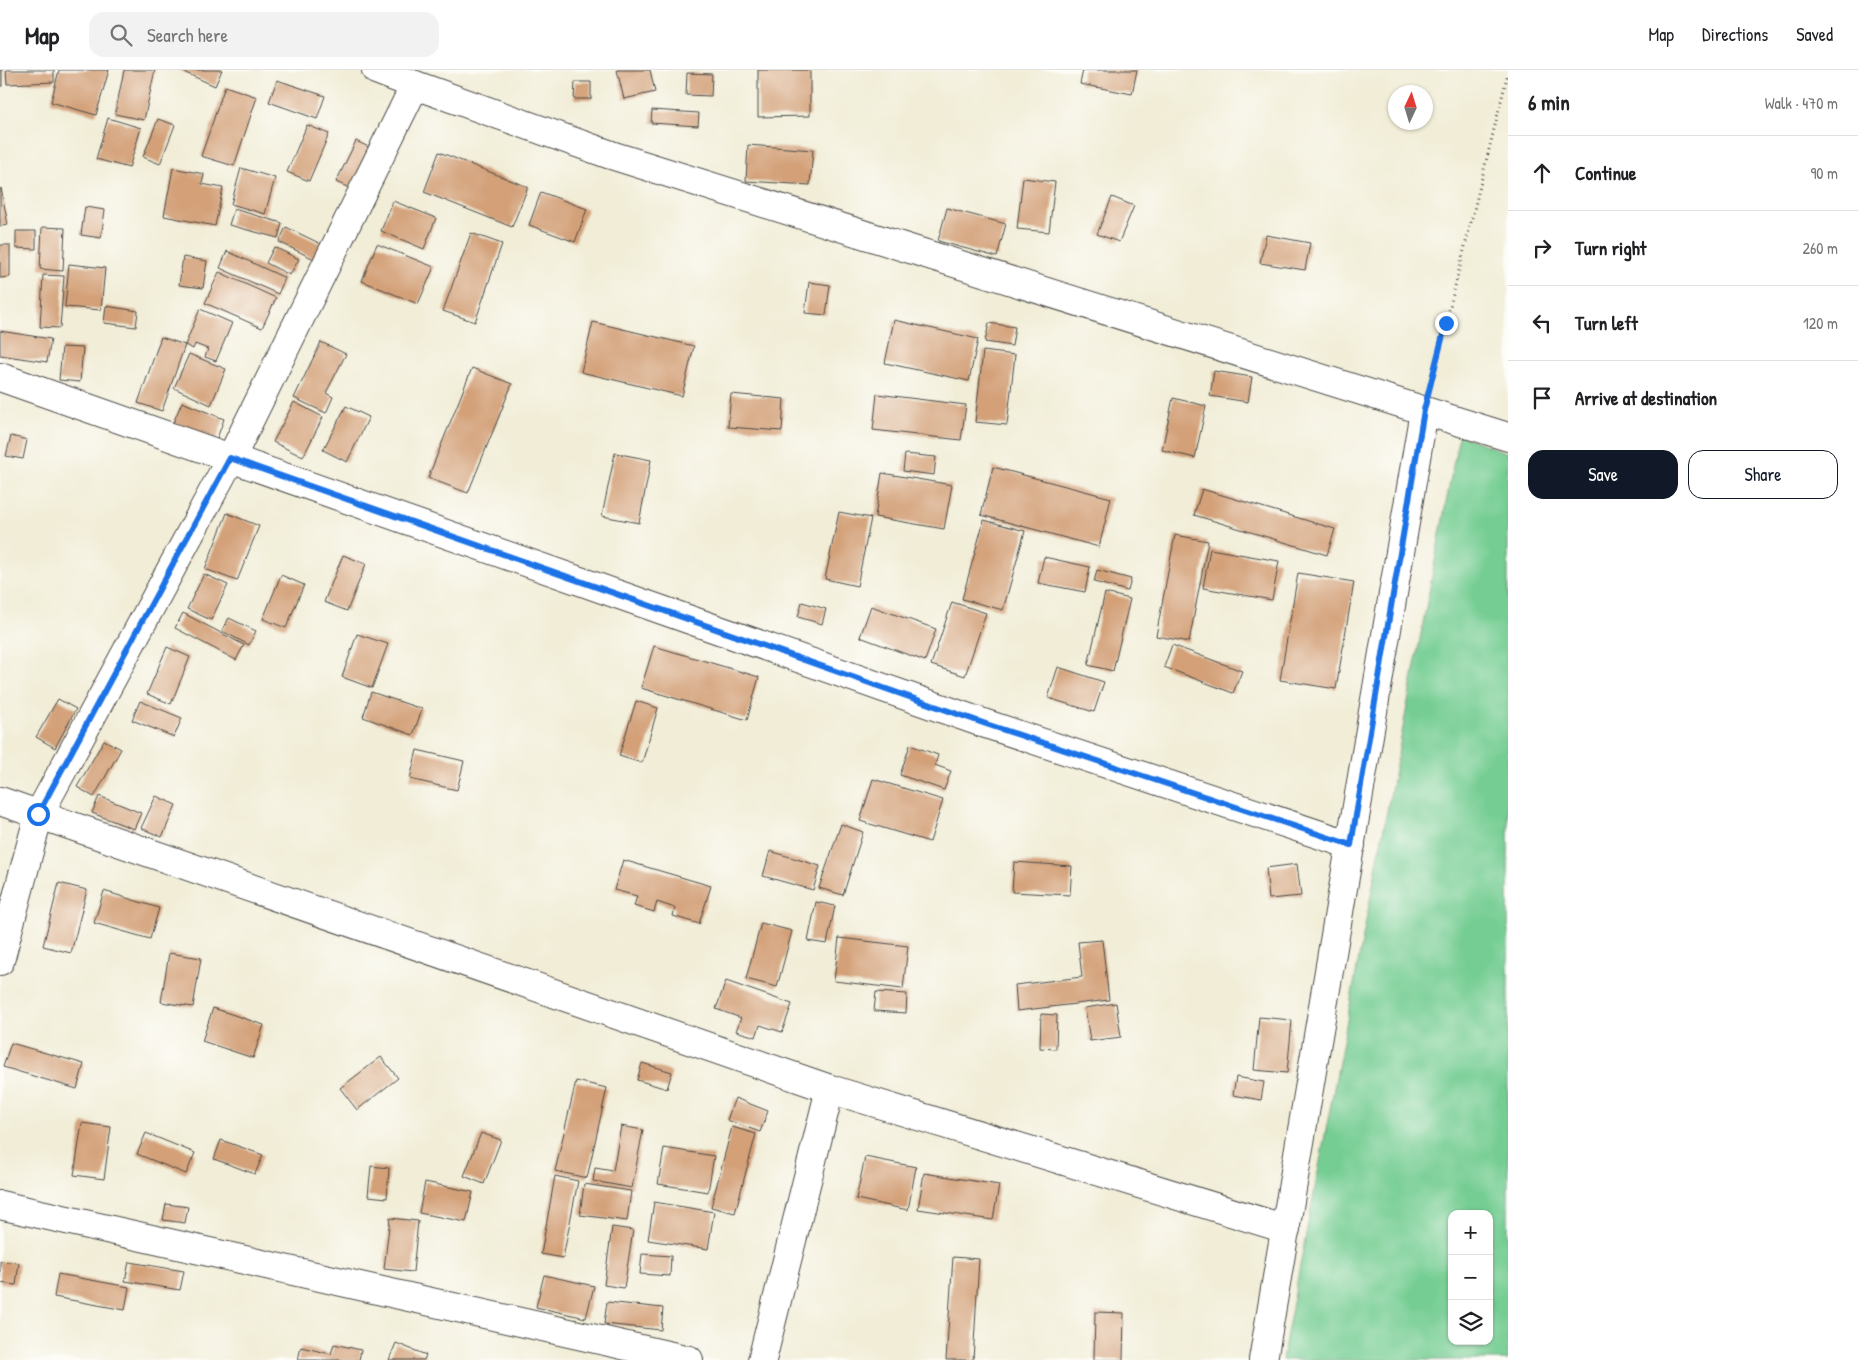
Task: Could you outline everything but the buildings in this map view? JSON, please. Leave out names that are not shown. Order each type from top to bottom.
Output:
[{"type":"street","points":[[376,70],[415,86],[610,155],[1508,437]]},
{"type":"street","points":[[0,961],[38,814],[230,458],[415,86]]},
{"type":"street","points":[[0,377],[986,724],[1351,845]]},
{"type":"street","points":[[1263,1360],[1424,410]]},
{"type":"street","points":[[0,801],[830,1089],[1286,1230]]},
{"type":"street","points":[[762,1360],[830,1089]]},
{"type":"street","points":[[0,1205],[689,1360]]},
{"type":"path","points":[[1424,410],[1508,73]]},
{"type":"green space","points":[[1459,435],[1508,453],[1508,1360],[1282,1360]]},
{"type":"route","points":[[38,814],[230,458],[986,724],[1351,845],[1424,410],[1446,323]]}]
